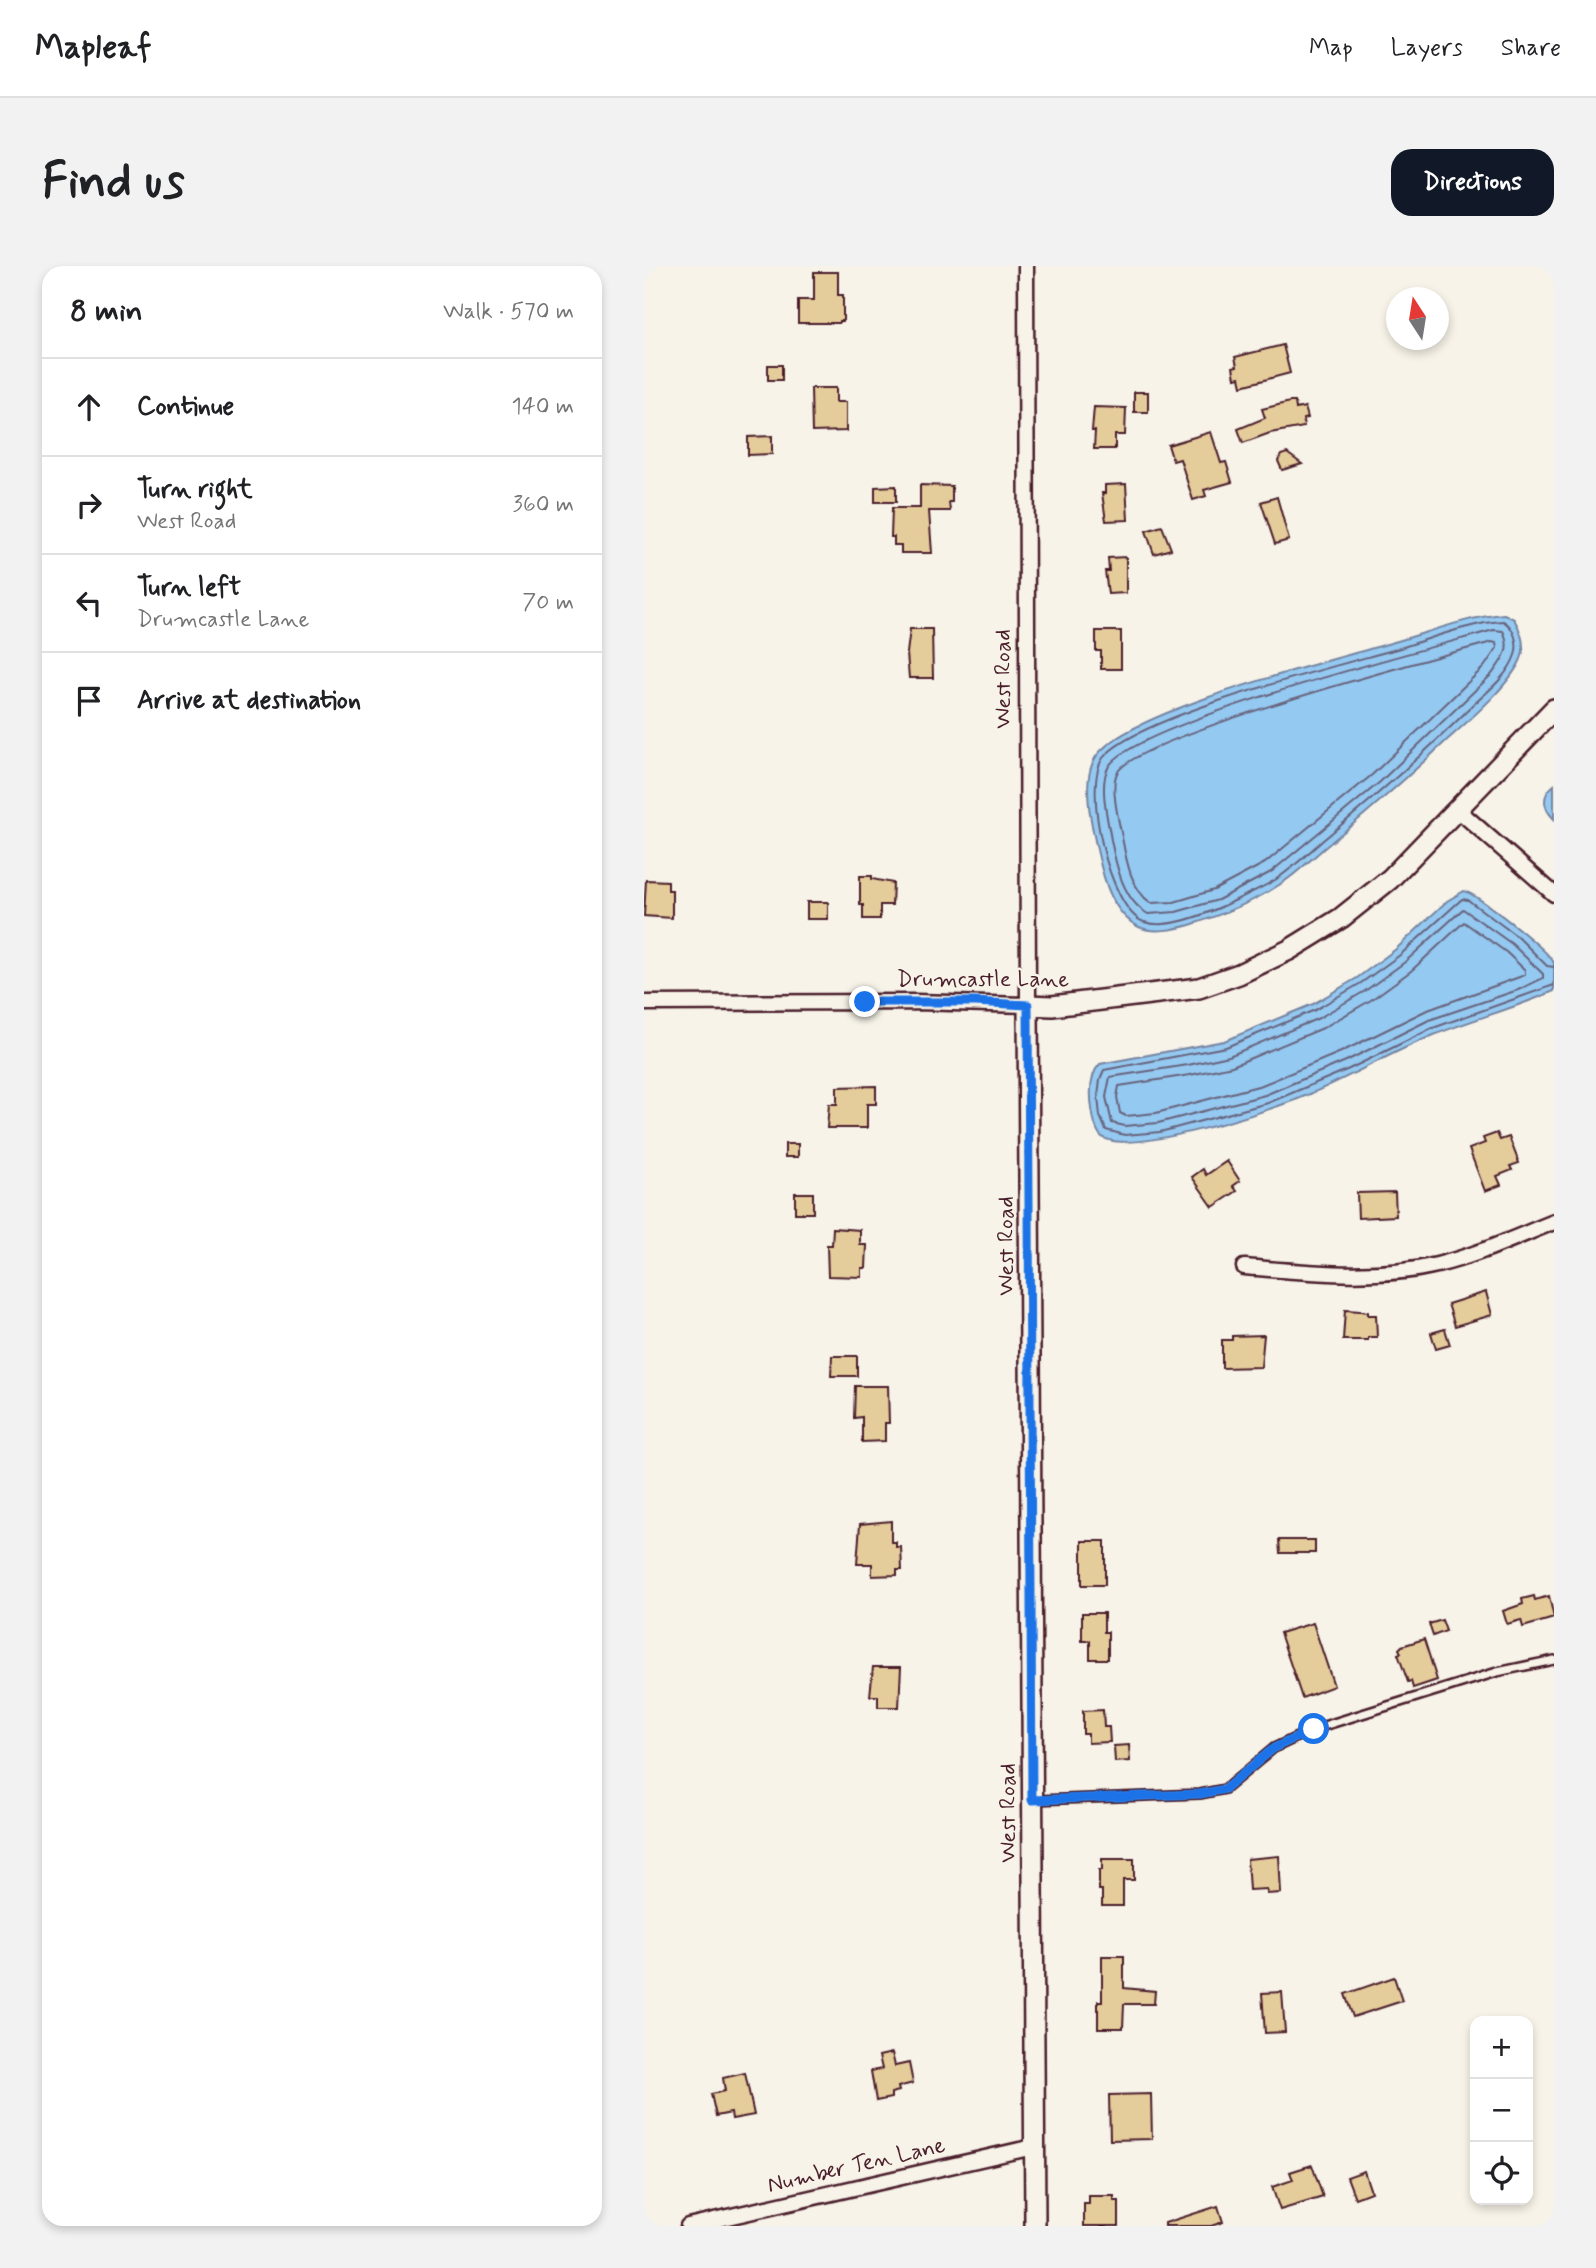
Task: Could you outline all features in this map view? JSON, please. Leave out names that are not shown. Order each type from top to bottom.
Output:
[{"type":"street","name":"West Road","points":[[1026,266],[1035,2226]]},
{"type":"street","name":"Drumcastle Lane","points":[[644,1003],[927,1002],[1052,1006],[1199,988],[1239,974],[1289,950],[1341,918],[1390,879],[1554,709]]},
{"type":"street","points":[[1457,809],[1554,894]]},
{"type":"street","points":[[1244,1266],[1325,1273],[1406,1270],[1471,1255],[1554,1222]]},
{"type":"street","name":"Number Ten Lane","points":[[688,2226],[1033,2147]]},
{"type":"lane","points":[[1032,1800],[1200,1794],[1225,1789],[1274,1748],[1314,1729],[1497,1672],[1554,1660]]},
{"type":"water","points":[[1504,614],[1514,619],[1518,627],[1523,652],[1519,663],[1502,687],[1402,782],[1292,876],[1247,903],[1178,928],[1145,929],[1122,914],[1103,875],[1090,817],[1088,789],[1092,764],[1098,754],[1118,737],[1150,720],[1233,689],[1460,622]]},
{"type":"water","points":[[1554,785],[1554,819],[1548,810],[1545,797]]},
{"type":"water","points":[[1464,891],[1497,912],[1549,957],[1554,963],[1554,991],[1434,1035],[1326,1087],[1236,1120],[1168,1137],[1138,1141],[1114,1141],[1100,1135],[1094,1119],[1091,1092],[1092,1079],[1100,1064],[1224,1041],[1313,1004],[1357,978],[1396,949],[1447,901]]},
{"type":"building","points":[[814,272],[838,272],[838,295],[843,295],[843,321],[798,323],[798,300],[814,300]]},
{"type":"building","points":[[1283,345],[1290,373],[1242,386],[1240,377],[1235,378],[1235,357]]},
{"type":"building","points":[[768,365],[782,365],[782,380],[768,380]]},
{"type":"building","points":[[811,388],[836,388],[836,402],[846,402],[846,431],[812,432]]},
{"type":"building","points":[[1134,392],[1148,392],[1148,412],[1134,412]]},
{"type":"building","points":[[1295,402],[1296,409],[1305,407],[1308,418],[1303,419],[1304,427],[1270,433],[1243,443],[1238,429],[1265,418],[1262,409]]},
{"type":"building","points":[[1094,407],[1126,408],[1125,435],[1115,435],[1115,449],[1094,449]]},
{"type":"building","points":[[1211,432],[1221,463],[1226,462],[1232,482],[1204,490],[1206,496],[1193,500],[1180,459],[1173,461],[1168,445]]},
{"type":"building","points":[[772,436],[772,454],[748,455],[748,437]]},
{"type":"building","points":[[1287,453],[1302,464],[1282,470],[1278,461],[1281,455]]},
{"type":"building","points":[[1126,484],[1128,520],[1106,521],[1102,493],[1105,493],[1105,485]]},
{"type":"building","points":[[920,485],[952,486],[950,511],[929,511],[932,553],[901,553],[901,545],[894,545],[894,537],[891,537],[892,508],[920,508]]},
{"type":"building","points":[[896,486],[896,502],[875,502],[875,487]]},
{"type":"building","points":[[1277,497],[1289,540],[1275,544],[1261,502]]},
{"type":"building","points":[[1162,526],[1171,549],[1154,554],[1146,531]]},
{"type":"building","points":[[1126,557],[1126,593],[1108,594],[1105,571],[1109,571],[1108,558]]},
{"type":"building","points":[[910,629],[932,629],[933,678],[909,678],[907,653]]},
{"type":"building","points":[[1096,631],[1121,631],[1121,669],[1101,669],[1101,651],[1096,651]]},
{"type":"building","points":[[860,876],[872,876],[872,879],[893,883],[892,905],[880,905],[880,919],[863,919]]},
{"type":"building","points":[[646,880],[668,881],[668,890],[672,890],[672,918],[644,916]]},
{"type":"building","points":[[807,902],[828,902],[828,919],[807,919]]},
{"type":"building","points":[[876,1086],[876,1104],[867,1104],[867,1128],[827,1128],[829,1104],[837,1104],[837,1087]]},
{"type":"building","points":[[1497,1133],[1500,1140],[1509,1137],[1519,1163],[1510,1166],[1512,1170],[1497,1176],[1501,1185],[1485,1191],[1469,1149],[1485,1143],[1483,1138]]},
{"type":"building","points":[[785,1144],[798,1144],[798,1157],[785,1157]]},
{"type":"building","points":[[1227,1161],[1240,1181],[1233,1186],[1237,1191],[1213,1207],[1192,1177],[1203,1169],[1206,1175]]},
{"type":"building","points":[[1395,1192],[1396,1216],[1358,1218],[1357,1193]]},
{"type":"building","points":[[795,1193],[813,1193],[813,1213],[795,1213]]},
{"type":"building","points":[[833,1228],[860,1230],[860,1245],[867,1245],[866,1268],[862,1268],[862,1277],[828,1276],[827,1245],[832,1245]]},
{"type":"building","points":[[1486,1292],[1492,1315],[1455,1326],[1448,1304]]},
{"type":"building","points":[[1345,1310],[1376,1315],[1377,1337],[1368,1337],[1368,1340],[1343,1340]]},
{"type":"building","points":[[1445,1329],[1450,1345],[1436,1349],[1431,1333]]},
{"type":"building","points":[[1264,1335],[1261,1367],[1222,1368],[1222,1340],[1232,1340],[1232,1336]]},
{"type":"building","points":[[832,1356],[857,1356],[857,1376],[831,1376]]},
{"type":"building","points":[[855,1386],[888,1386],[889,1423],[885,1423],[885,1441],[862,1442],[862,1417],[854,1418]]},
{"type":"building","points":[[891,1521],[891,1542],[896,1542],[896,1547],[901,1547],[902,1570],[897,1570],[897,1575],[872,1576],[872,1564],[857,1564],[860,1524]]},
{"type":"building","points":[[1279,1540],[1315,1540],[1315,1553],[1280,1553]]},
{"type":"building","points":[[1082,1541],[1105,1541],[1105,1585],[1082,1585]]},
{"type":"building","points":[[1534,1596],[1535,1600],[1549,1596],[1554,1618],[1523,1627],[1521,1620],[1507,1624],[1503,1611],[1523,1604],[1522,1599]]},
{"type":"building","points":[[1082,1613],[1104,1613],[1104,1632],[1108,1632],[1108,1659],[1090,1659],[1090,1641],[1082,1641]]},
{"type":"building","points":[[1442,1620],[1446,1631],[1433,1636],[1429,1624]]},
{"type":"building","points":[[1313,1623],[1334,1686],[1302,1698],[1280,1633]]},
{"type":"building","points":[[1424,1639],[1437,1680],[1413,1688],[1411,1681],[1408,1682],[1398,1654],[1401,1653],[1399,1649]]},
{"type":"building","points":[[873,1667],[901,1667],[899,1707],[878,1707],[878,1696],[870,1696]]},
{"type":"building","points":[[1103,1710],[1104,1727],[1109,1727],[1110,1742],[1088,1743],[1088,1734],[1083,1734],[1083,1711]]},
{"type":"building","points":[[1129,1745],[1130,1761],[1115,1762],[1114,1746]]},
{"type":"building","points":[[1279,1856],[1281,1893],[1267,1894],[1267,1889],[1249,1890],[1247,1859]]},
{"type":"building","points":[[1102,1859],[1134,1859],[1134,1880],[1123,1880],[1123,1906],[1102,1906],[1099,1870],[1102,1870]]},
{"type":"building","points":[[1102,1956],[1124,1956],[1124,1988],[1155,1991],[1154,2004],[1124,2004],[1123,2028],[1098,2028],[1098,2001],[1102,2001]]},
{"type":"building","points":[[1394,1977],[1402,2001],[1353,2017],[1345,1994]]},
{"type":"building","points":[[1282,1992],[1285,2032],[1265,2033],[1262,1993]]},
{"type":"building","points":[[892,2053],[895,2066],[909,2063],[913,2083],[898,2087],[899,2091],[891,2093],[891,2098],[876,2101],[871,2071],[882,2069],[879,2056]]},
{"type":"building","points":[[745,2073],[754,2115],[732,2119],[731,2113],[716,2116],[711,2094],[725,2091],[723,2078]]},
{"type":"building","points":[[1151,2094],[1152,2139],[1110,2140],[1109,2095]]},
{"type":"building","points":[[1312,2165],[1323,2197],[1280,2210],[1272,2187],[1293,2180],[1290,2172]]},
{"type":"building","points":[[1364,2171],[1371,2192],[1355,2198],[1347,2177]]},
{"type":"building","points":[[1089,2196],[1114,2196],[1114,2201],[1119,2201],[1119,2226],[1084,2226],[1084,2204],[1089,2204]]},
{"type":"building","points":[[1218,2206],[1223,2222],[1211,2226],[1165,2226],[1165,2223]]},
{"type":"route","points":[[865,1002],[1028,1005],[1032,1800],[1200,1794],[1225,1789],[1274,1748],[1314,1729]]}]
